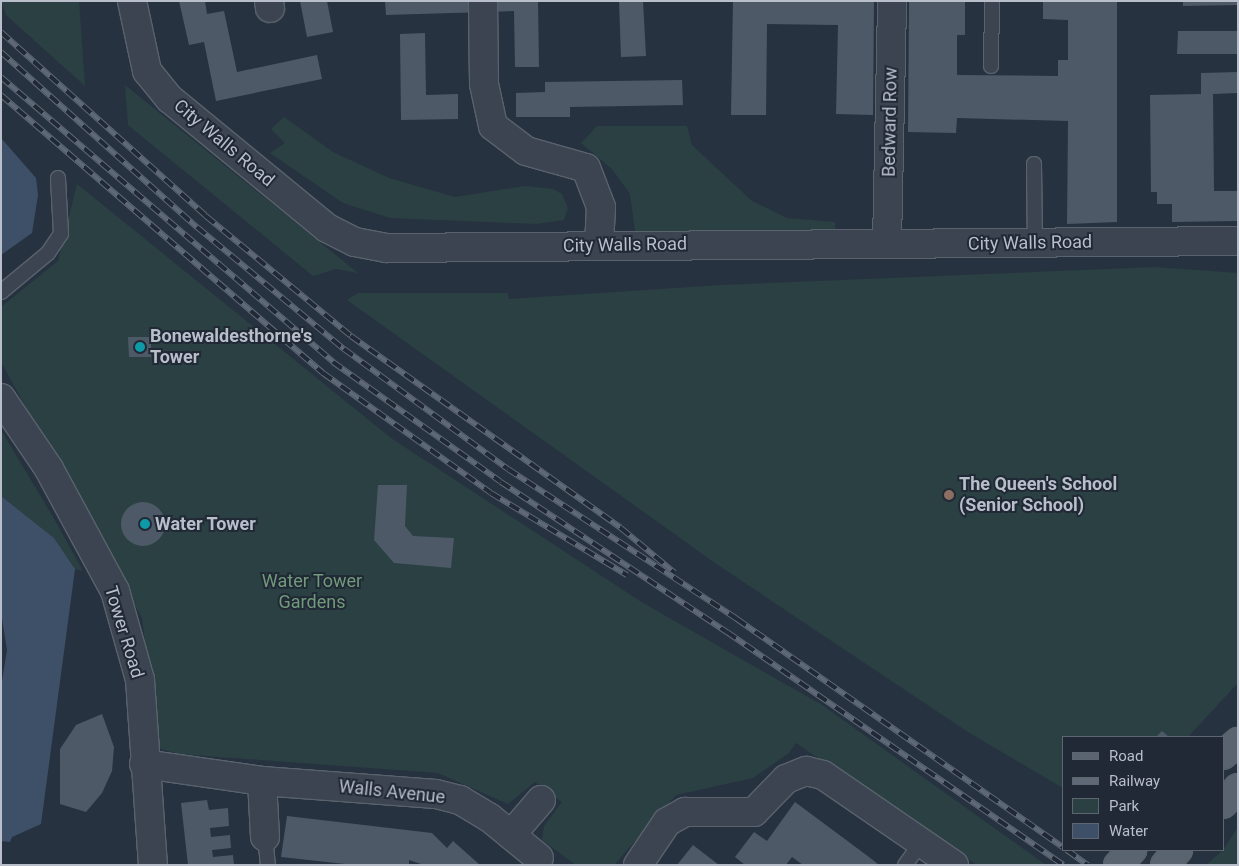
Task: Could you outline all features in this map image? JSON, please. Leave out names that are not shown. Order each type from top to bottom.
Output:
[{"type":"main road","points":[[1224,754],[1238,742]]},
{"type":"main road","points":[[1224,803],[1238,788]]},
{"type":"main road","points":[[1118,865],[1131,851]]},
{"type":"main road","points":[[1165,865],[1177,851]]},
{"type":"street","name":"City Walls Road","points":[[132,1],[147,71],[170,99],[328,228],[355,242],[386,248],[599,244],[1238,241]]},
{"type":"street","points":[[483,1],[484,84],[493,126],[526,151],[586,168],[601,207],[599,244]]},
{"type":"street","name":"Bedward Row","points":[[887,243],[892,1]]},
{"type":"street","name":"Tower Road","points":[[1,398],[49,469],[115,591],[140,680],[144,764],[153,865]]},
{"type":"street","name":"Walls Avenue","points":[[144,764],[262,781],[436,794],[460,800],[511,835],[539,858]]},
{"type":"street","points":[[638,865],[673,819],[698,810],[754,812],[786,779],[806,771],[823,775],[954,865]]},
{"type":"street","points":[[262,781],[265,837]]},
{"type":"street","points":[[511,835],[541,800]]},
{"type":"lane","points":[[991,66],[992,1]]},
{"type":"lane","points":[[1034,164],[1035,243]]},
{"type":"lane","points":[[1,292],[48,253],[61,234],[58,178]]},
{"type":"lane","points":[[265,837],[268,865]]},
{"type":"lane","points":[[906,865],[922,842]]},
{"type":"green space","points":[[1,1],[79,1],[85,86],[6,15]]},
{"type":"green space","points":[[125,85],[358,273],[336,269],[313,276],[128,125]]},
{"type":"green space","points":[[284,117],[333,152],[389,178],[455,197],[525,186],[553,189],[562,194],[568,208],[564,220],[536,224],[390,218],[343,203],[270,153],[285,143],[271,129]]},
{"type":"green space","points":[[597,126],[687,126],[692,145],[752,201],[787,218],[835,222],[836,238],[636,239],[630,194],[612,169],[581,143]]},
{"type":"green space","name":"Water Tower Gardens","points":[[77,184],[391,438],[643,603],[822,705],[1046,865],[977,865],[796,743],[789,753],[753,778],[676,795],[614,865],[576,865],[542,840],[544,826],[562,802],[535,782],[508,804],[438,773],[178,754],[158,748],[142,618],[1,362],[1,307],[58,261]]},
{"type":"green space","name":"The Queen's School (Senior School)","points":[[1154,267],[1238,273],[1238,683],[1189,736],[1062,736],[1062,787],[968,732],[715,563],[347,300],[358,293],[508,293],[509,299],[721,285]]},
{"type":"green space","points":[[1,430],[83,571],[75,569],[54,538],[1,496]]},
{"type":"green space","points":[[1238,827],[1238,865],[1206,865],[1224,851]]},
{"type":"water","points":[[1,138],[36,178],[38,195],[32,233],[1,255]]},
{"type":"water","points":[[1,496],[54,538],[75,569],[41,824],[12,837],[10,842],[1,841],[1,687],[7,650],[1,612]]},
{"type":"building","points":[[179,1],[205,1],[207,14],[224,11],[237,72],[317,55],[322,79],[216,101],[204,42],[189,45]]},
{"type":"building","points":[[300,1],[327,1],[333,32],[307,37]]},
{"type":"building","points":[[385,1],[538,1],[539,67],[515,67],[514,11],[386,15]]},
{"type":"building","points":[[619,1],[643,1],[646,56],[621,57]]},
{"type":"building","points":[[733,1],[874,1],[873,115],[836,114],[838,25],[767,24],[766,115],[731,115]]},
{"type":"building","points":[[909,1],[965,1],[965,35],[957,35],[957,75],[1058,76],[1058,60],[1068,60],[1068,20],[1043,19],[1043,1],[1117,1],[1117,222],[1067,224],[1068,121],[957,118],[956,133],[908,132]]},
{"type":"building","points":[[1183,1],[1238,1],[1238,5],[1183,6]]},
{"type":"building","points":[[1178,31],[1238,31],[1238,54],[1177,54]]},
{"type":"building","points":[[425,33],[426,95],[458,94],[458,119],[401,120],[400,34]]},
{"type":"building","points":[[1238,72],[1238,93],[1213,94],[1214,191],[1238,191],[1238,221],[1172,222],[1172,204],[1157,204],[1157,192],[1151,192],[1150,95],[1201,94],[1201,73]]},
{"type":"building","points":[[682,80],[683,105],[570,107],[570,117],[516,117],[516,93],[545,92],[545,82]]},
{"type":"building","name":"Bonewaldesthorne's Tower","points":[[128,337],[151,337],[151,357],[129,357]]},
{"type":"building","points":[[378,485],[407,485],[405,526],[413,536],[454,538],[451,568],[394,563],[374,540]]},
{"type":"building","points":[[139,502],[147,502],[159,508],[165,524],[159,540],[147,546],[139,546],[127,540],[121,528],[121,520],[127,508]]},
{"type":"building","points":[[102,714],[114,747],[112,771],[102,793],[86,812],[60,804],[60,749],[76,725]]},
{"type":"building","points":[[1162,731],[1168,736],[1157,736]]},
{"type":"building","points":[[207,800],[209,810],[228,808],[229,826],[210,828],[211,837],[230,835],[231,848],[212,850],[213,857],[233,855],[234,865],[188,865],[181,803]]},
{"type":"building","points":[[795,802],[879,865],[803,865],[792,857],[786,865],[745,865],[735,857],[754,832],[767,841]]},
{"type":"building","points":[[287,816],[432,833],[447,848],[453,841],[480,865],[424,865],[409,860],[409,865],[354,865],[281,857]]},
{"type":"building","points":[[693,845],[719,865],[677,865]]},
{"type":"railway","points":[[1,32],[206,216],[351,336],[621,528],[675,573]]},
{"type":"railway","points":[[1,52],[197,227],[344,349],[508,469],[737,619],[1062,846]]},
{"type":"railway","points":[[1,77],[333,362],[501,482],[727,632],[1063,865]]},
{"type":"railway","points":[[1,95],[323,373],[491,493],[627,575]]},
{"type":"railway","points":[[1068,851],[1088,865]]},
{"type":"place","name":"Bonewaldesthorne's Tower","points":[[140,347]]},
{"type":"place","name":"The Queen's School (Senior School)","points":[[949,495]]},
{"type":"place","name":"Water Tower","points":[[145,524]]}]
